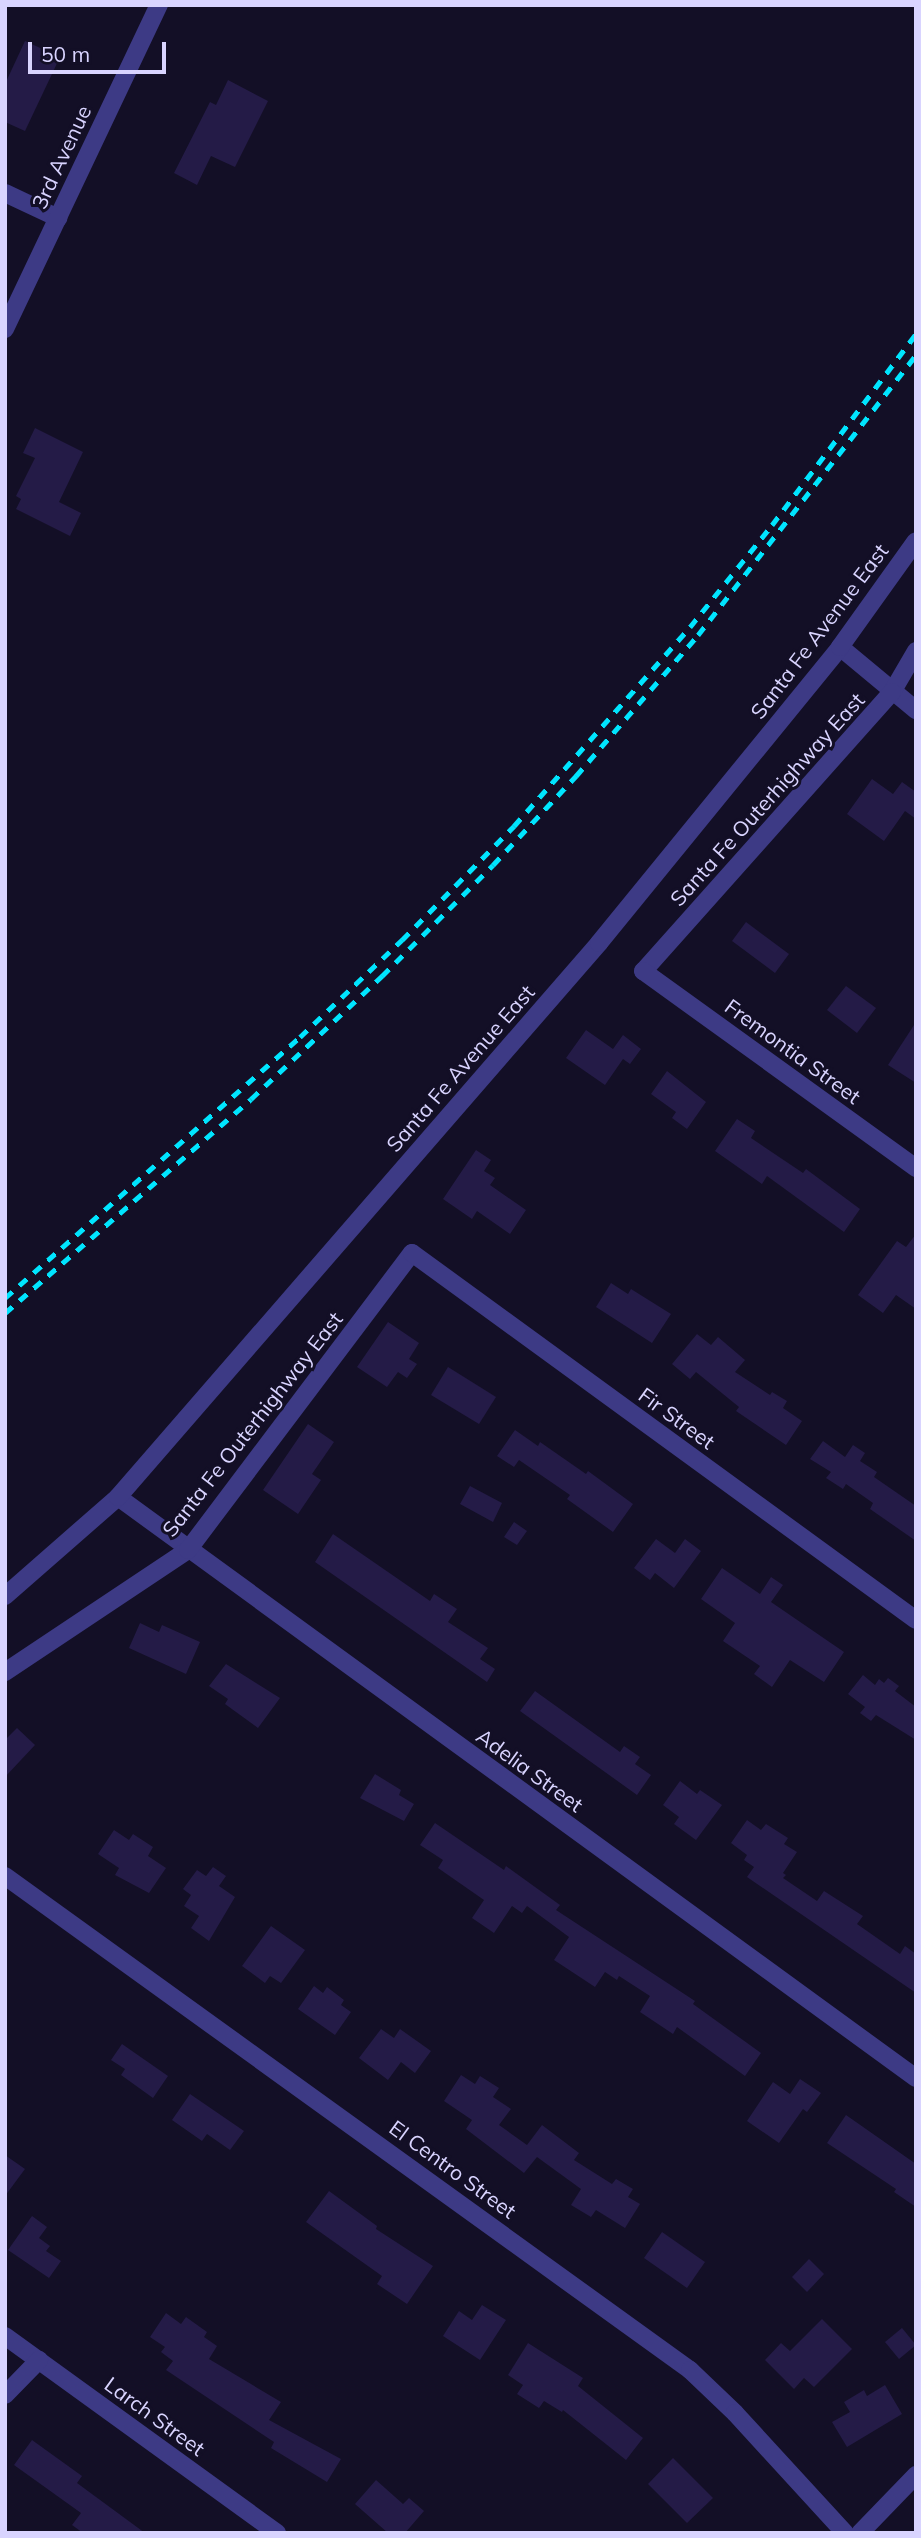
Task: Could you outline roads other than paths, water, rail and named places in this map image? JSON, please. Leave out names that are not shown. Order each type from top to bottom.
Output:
[{"type":"street","name":"3rd Avenue","points":[[5,329],[159,5]]},
{"type":"street","points":[[5,193],[58,218]]},
{"type":"street","name":"Santa Fe Avenue East","points":[[5,1596],[118,1497],[599,943],[840,647],[916,541]]},
{"type":"street","points":[[840,647],[916,710]]},
{"type":"street","name":"Santa Fe Outerhighway East","points":[[643,971],[892,692],[916,651]]},
{"type":"street","name":"Fremontia Street","points":[[643,971],[916,1168]]},
{"type":"street","name":"Santa Fe Outerhighway East","points":[[5,1672],[188,1549],[412,1253]]},
{"type":"street","name":"Fir Street","points":[[412,1253],[916,1620]]},
{"type":"street","name":"Adelia Street","points":[[118,1497],[916,2078]]},
{"type":"street","name":"El Centro Street","points":[[5,1876],[690,2370],[735,2413],[845,2533]]},
{"type":"street","name":"Larch Street","points":[[5,2336],[277,2533]]},
{"type":"street","points":[[5,2395],[39,2360]]},
{"type":"street","points":[[860,2533],[916,2475]]},
{"type":"railway","points":[[5,1298],[300,1037],[402,940],[514,826],[690,627],[772,525],[916,334]]},
{"type":"railway","points":[[5,1313],[251,1099],[382,976],[493,865],[576,776],[698,635],[916,355]]}]
